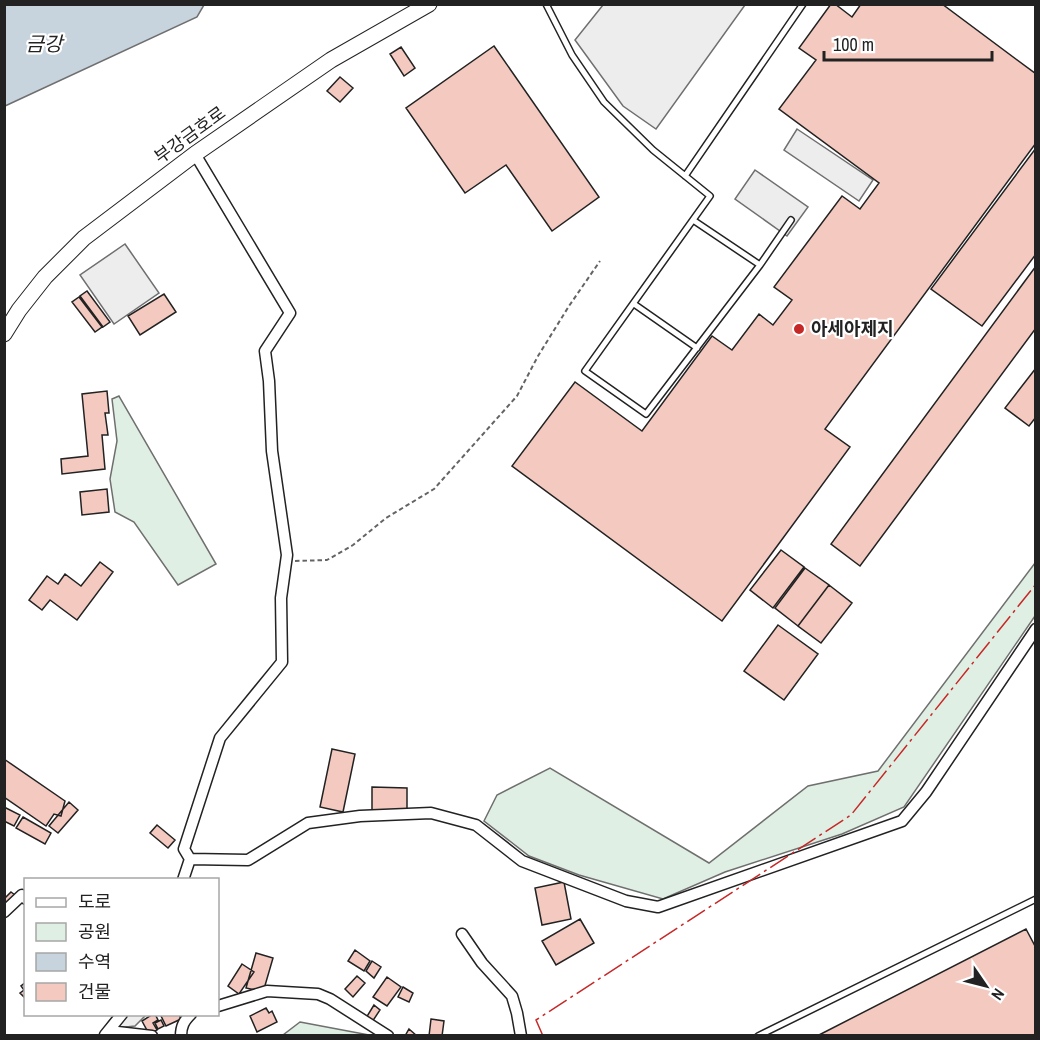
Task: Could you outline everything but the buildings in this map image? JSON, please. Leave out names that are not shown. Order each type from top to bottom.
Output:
[{"type":"street","name":"부강금호로","points":[[4,334],[19,310],[45,277],[84,238],[195,154],[331,60],[429,4]]},
{"type":"street","points":[[190,859],[184,849],[220,738],[282,662],[281,598],[287,555],[272,451],[266,351],[290,313],[195,154]]},
{"type":"street","points":[[190,859],[248,860],[308,823],[360,816],[431,813],[476,825],[522,861],[626,901],[658,907],[902,821],[926,792],[1035,629]]},
{"type":"street","points":[[183,878],[190,859]]},
{"type":"street","points":[[4,912],[22,895],[24,897]]},
{"type":"street","points":[[462,933],[482,963],[512,996],[521,1035]]},
{"type":"street","points":[[219,1006],[267,992],[318,994],[388,1035]]},
{"type":"street","points":[[107,1033],[120,1016]]},
{"type":"street","points":[[181,1035],[181,1029],[189,1016]]},
{"type":"street","points":[[107,1033],[152,1035]]},
{"type":"lane","points":[[546,4],[572,56],[604,102],[653,150],[710,196],[585,371],[646,414],[760,265],[791,220]]},
{"type":"lane","points":[[685,176],[802,4]]},
{"type":"lane","points":[[693,220],[760,265]]},
{"type":"lane","points":[[633,304],[697,348]]},
{"type":"lane","points":[[758,1035],[1035,900]]},
{"type":"path","points":[[286,561],[327,560],[353,545],[386,518],[434,489],[517,396],[538,356],[600,261]]},
{"type":"green space","points":[[119,396],[216,564],[178,585],[134,522],[115,512],[110,479],[117,441],[112,399]]},
{"type":"green space","points":[[1035,563],[1035,616],[904,807],[842,834],[725,872],[663,899],[579,875],[529,856],[484,821],[497,795],[550,768],[709,863],[808,786],[878,771]]},
{"type":"green space","points":[[300,1022],[369,1035],[283,1035]]},
{"type":"shaded area","points":[[603,5],[745,5],[656,129],[623,106],[575,40]]},
{"type":"shaded area","points":[[797,129],[873,180],[859,201],[784,150]]},
{"type":"shaded area","points":[[755,170],[808,207],[787,236],[735,199]]},
{"type":"shaded area","points":[[125,244],[159,293],[114,324],[80,275]]},
{"type":"shaded area","points":[[113,1016],[145,1016],[135,1026],[117,1028],[107,1024]]},
{"type":"water","name":"금강","points":[[4,5],[204,5],[197,17],[5,106]]},
{"type":"power","points":[[543,1036],[536,1020],[851,815],[1036,584]]},
{"type":"place","name":"아세아제지","points":[[799,329]]}]
